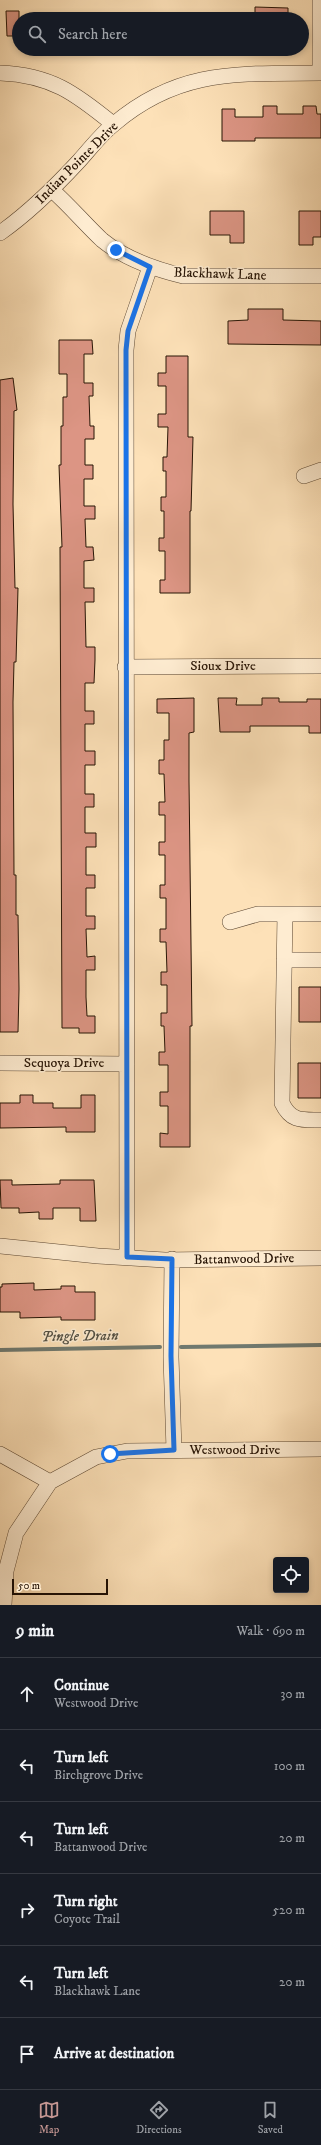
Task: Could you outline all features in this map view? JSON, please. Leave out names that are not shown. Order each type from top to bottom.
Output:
[{"type":"street","points":[[320,0],[320,74]]},
{"type":"street","points":[[0,74],[33,77],[64,88],[79,97],[113,124]]},
{"type":"street","name":"Indian Pointe Drive","points":[[0,233],[27,213],[52,190],[113,124],[154,96],[201,79],[231,74],[320,74]]},
{"type":"street","name":"Blackhawk Lane","points":[[52,190],[102,240],[127,257],[150,267],[183,276],[321,276]]},
{"type":"street","points":[[127,1257],[125,667],[126,350],[128,331],[150,267]]},
{"type":"street","points":[[304,476],[321,470]]},
{"type":"street","name":"Sioux Drive","points":[[125,667],[321,666]]},
{"type":"street","points":[[230,922],[258,914],[321,914]]},
{"type":"street","points":[[285,914],[282,1103],[287,1114],[300,1120],[321,1120]]},
{"type":"street","points":[[284,960],[321,960]]},
{"type":"street","name":"Sequoya Drive","points":[[0,1063],[127,1064]]},
{"type":"street","name":"Battanwood Drive","points":[[0,1246],[127,1257],[172,1259],[321,1258]]},
{"type":"street","points":[[172,1259],[171,1356],[174,1450]]},
{"type":"street","name":"Westwood Drive","points":[[4,1605],[6,1571],[16,1533],[50,1482],[96,1457],[127,1452],[174,1450],[321,1450]]},
{"type":"street","points":[[0,1454],[50,1482]]},
{"type":"building","points":[[255,7],[288,8],[288,12],[255,12]]},
{"type":"building","points":[[6,11],[19,11],[12,12],[12,36],[7,36]]},
{"type":"building","points":[[263,106],[277,106],[277,114],[303,114],[303,106],[316,106],[317,114],[321,114],[321,138],[255,138],[255,141],[222,141],[222,109],[235,109],[235,117],[263,117]]},
{"type":"building","points":[[210,211],[244,211],[244,243],[230,243],[230,235],[210,235]]},
{"type":"building","points":[[299,211],[321,211],[321,237],[313,237],[313,245],[299,245]]},
{"type":"building","points":[[248,309],[283,309],[283,320],[321,321],[321,345],[228,344],[228,321],[248,320]]},
{"type":"building","points":[[59,340],[92,340],[93,354],[84,354],[84,383],[93,383],[93,396],[89,396],[90,426],[94,426],[94,439],[85,439],[85,465],[93,465],[93,479],[84,479],[84,506],[95,506],[95,519],[85,519],[86,547],[93,547],[94,560],[84,561],[84,588],[94,588],[94,602],[85,602],[86,647],[95,647],[95,660],[94,683],[85,683],[85,711],[94,711],[94,724],[85,724],[85,751],[95,751],[95,765],[85,765],[85,794],[94,794],[94,807],[85,807],[85,833],[96,833],[96,847],[86,847],[86,875],[95,875],[95,888],[86,888],[86,916],[95,916],[95,929],[86,929],[87,957],[95,956],[95,970],[86,970],[86,997],[87,1016],[95,1016],[95,1033],[79,1033],[79,1028],[62,1028],[60,547],[62,547],[59,465],[61,465],[63,397],[67,397],[67,374],[59,374]]},
{"type":"building","points":[[166,356],[188,356],[188,437],[193,437],[190,511],[190,593],[160,593],[160,580],[165,580],[165,551],[159,551],[159,538],[164,538],[164,511],[161,511],[161,497],[166,497],[166,471],[163,471],[163,457],[167,457],[168,427],[158,427],[158,414],[166,414],[166,386],[158,386],[158,373],[166,373]]},
{"type":"building","points":[[13,378],[17,410],[14,411],[13,504],[15,588],[18,588],[16,662],[14,662],[13,702],[14,875],[16,875],[16,915],[18,915],[19,989],[18,1032],[0,1032],[0,380]]},
{"type":"building","points":[[194,698],[194,732],[189,733],[192,1026],[190,1026],[190,1147],[160,1147],[160,1133],[168,1134],[168,1106],[160,1106],[160,1092],[168,1092],[168,1065],[159,1065],[159,1052],[165,1052],[164,1026],[161,1026],[161,1013],[167,1013],[167,985],[161,985],[161,972],[167,972],[166,942],[160,942],[160,929],[166,929],[166,898],[160,898],[160,885],[165,885],[165,855],[159,855],[159,842],[165,842],[165,815],[159,815],[159,802],[165,802],[164,774],[159,774],[159,760],[164,760],[164,740],[169,740],[169,713],[157,713],[157,699]]},
{"type":"building","points":[[218,698],[237,698],[236,705],[262,705],[262,698],[279,698],[279,702],[307,702],[307,699],[321,699],[321,733],[309,733],[309,726],[250,726],[250,732],[220,732]]},
{"type":"building","points":[[299,987],[321,987],[321,1022],[299,1022]]},
{"type":"building","points":[[298,1063],[321,1063],[321,1098],[298,1098]]},
{"type":"building","points":[[20,1095],[33,1095],[33,1103],[53,1103],[53,1108],[81,1108],[81,1095],[95,1095],[95,1132],[66,1132],[66,1127],[0,1128],[0,1103],[20,1103]]},
{"type":"building","points":[[0,1180],[12,1180],[12,1185],[60,1184],[60,1180],[94,1180],[96,1221],[80,1221],[80,1208],[53,1208],[53,1219],[39,1219],[39,1212],[19,1213],[19,1208],[1,1208]]},
{"type":"building","points":[[34,1283],[34,1290],[61,1289],[61,1286],[75,1286],[75,1292],[95,1292],[95,1320],[61,1320],[61,1317],[20,1318],[20,1312],[0,1312],[0,1287],[2,1287],[2,1284]]},
{"type":"waterway","name":"Pingle Drain","points":[[181,1347],[321,1345]]},
{"type":"waterway","name":"Pingle Drain","points":[[0,1350],[160,1347]]},
{"type":"route","points":[[110,1454],[174,1450],[171,1356],[172,1259],[165,1260],[127,1257],[125,667],[126,350],[128,331],[150,267],[127,257],[116,250]]}]
